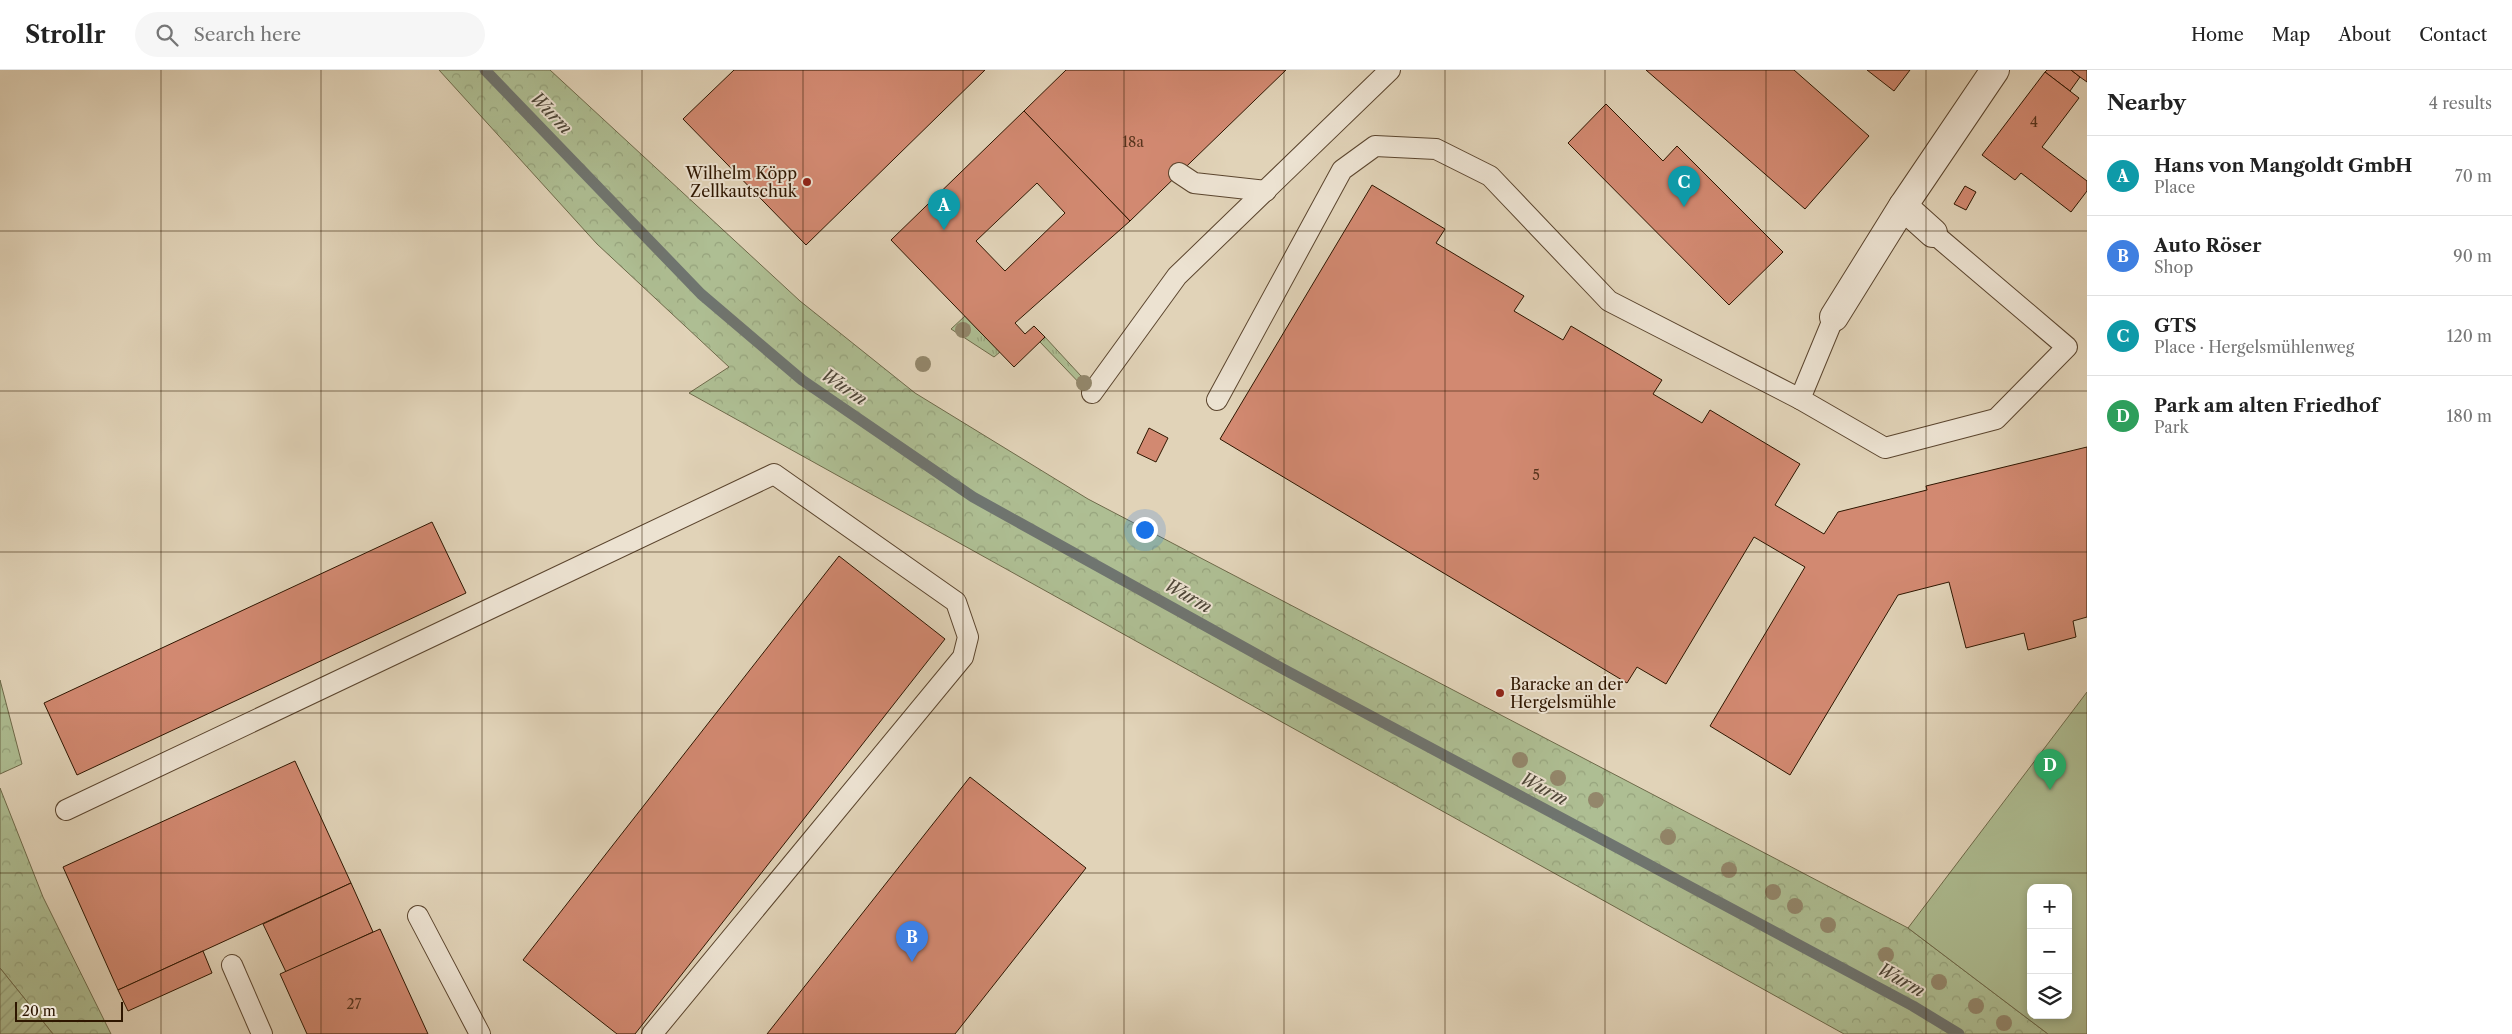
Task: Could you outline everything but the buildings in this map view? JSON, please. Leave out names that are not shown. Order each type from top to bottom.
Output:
[{"type":"street","points":[[1834,317],[1903,206],[1995,70]]},
{"type":"street","points":[[1903,206],[1934,233]]},
{"type":"lane","points":[[1092,394],[1177,276],[1266,191],[1382,72]]},
{"type":"lane","points":[[1217,400],[1342,170],[1374,146],[1436,149],[1490,176],[1609,301],[1800,399],[1885,448],[1996,419],[2067,347],[1934,233]]},
{"type":"lane","points":[[1179,173],[1194,183],[1266,191]]},
{"type":"lane","points":[[1800,399],[1834,317]]},
{"type":"lane","points":[[66,810],[774,474],[956,602],[968,637],[964,657],[652,1034]]},
{"type":"lane","points":[[418,916],[480,1034]]},
{"type":"lane","points":[[232,965],[262,1034]]},
{"type":"green space","points":[[439,70],[550,70],[800,301],[915,393],[1088,499],[1908,928],[2048,1034],[1844,1034],[689,393],[729,367],[597,244]]},
{"type":"green space","points":[[965,316],[1000,352],[994,357],[951,329]]},
{"type":"green space","points":[[1045,337],[1081,376],[1089,381],[1085,389],[1040,342]]},
{"type":"green space","points":[[0,680],[22,764],[0,774]]},
{"type":"green space","points":[[2087,692],[2087,1034],[2048,1034],[2028,1019],[2072,1019],[2072,884],[2027,884],[2027,1018],[1908,928]]},
{"type":"green space","points":[[0,788],[43,897],[111,1034],[53,1034],[0,968]]},
{"type":"green space","points":[[0,968],[53,1034],[0,1034]]},
{"type":"waterway","name":"Wurm","points":[[485,70],[701,294],[802,380],[973,497],[1285,670],[1913,1006],[1959,1034]]},
{"type":"place","name":"Wilhelm Köpp Zellkautschuk","points":[[807,182]]},
{"type":"place","name":"GTS","points":[[1684,207]]},
{"type":"place","name":"Hans von Mangoldt GmbH","points":[[944,230]]},
{"type":"place","name":"Baracke an der Hergelsmühle","points":[[1500,693]]},
{"type":"place","name":"Park am alten Friedhof","points":[[2050,790]]},
{"type":"place","name":"Auto Röser","points":[[912,962]]}]
